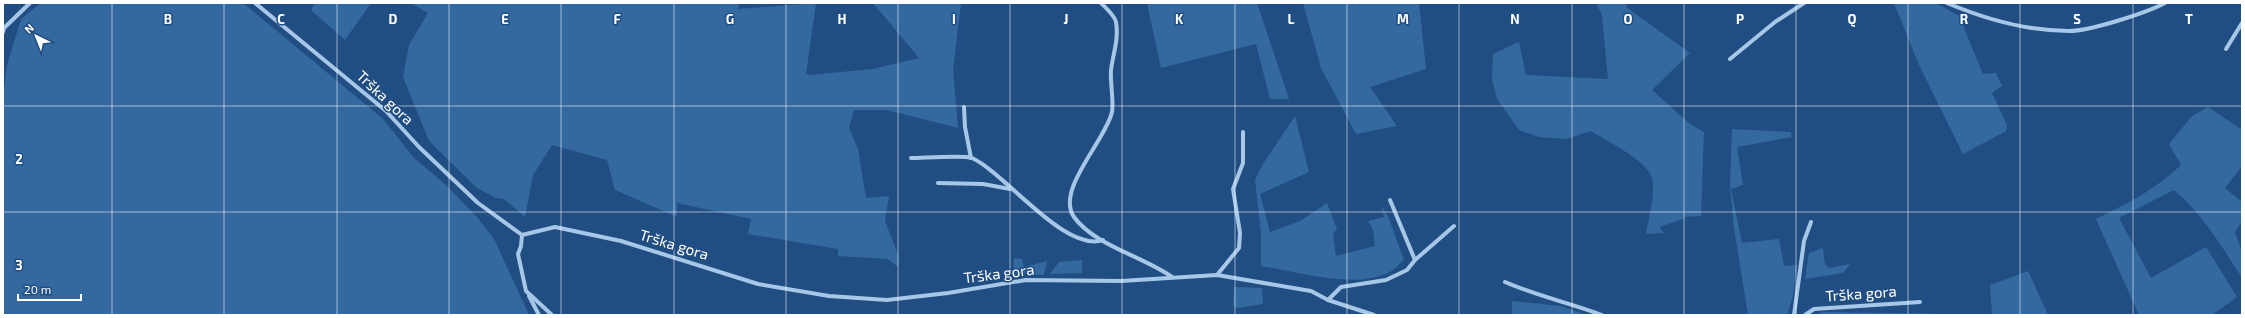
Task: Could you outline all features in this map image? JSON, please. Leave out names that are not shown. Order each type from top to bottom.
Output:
[{"type":"street","points":[[3,32],[4,28],[30,3]]},
{"type":"street","name":"Trška gora","points":[[255,3],[386,110],[419,147],[478,202],[522,235],[555,227],[621,241],[758,284],[829,296],[887,300],[948,293],[1026,280],[1121,281],[1217,275],[1311,291],[1328,300],[1374,315]]},
{"type":"street","points":[[1101,3],[1116,20],[1117,40],[1111,70],[1112,112],[1101,137],[1080,173],[1069,200],[1073,216],[1081,225],[1103,240],[1158,267],[1172,277]]},
{"type":"street","points":[[1730,59],[1775,22],[1804,3]]},
{"type":"street","points":[[1947,3],[1974,15],[2026,27],[2070,31],[2106,23],[2153,9],[2165,3]]},
{"type":"street","points":[[2226,48],[2242,23]]},
{"type":"street","points":[[964,107],[965,127],[971,158]]},
{"type":"street","points":[[1217,275],[1239,248],[1240,233],[1233,189],[1243,163],[1243,132]]},
{"type":"street","points":[[911,158],[971,158],[1056,225],[1080,240],[1097,242],[1103,240]]},
{"type":"street","points":[[938,184],[982,184],[1010,189]]},
{"type":"street","points":[[1390,200],[1415,260]]},
{"type":"street","points":[[1794,315],[1804,241],[1811,222]]},
{"type":"street","points":[[1328,300],[1341,287],[1386,280],[1407,270],[1415,260],[1454,226]]},
{"type":"street","points":[[522,235],[521,246],[518,254],[526,291],[539,315]]},
{"type":"street","points":[[1505,282],[1545,298],[1568,302],[1602,315]]},
{"type":"street","points":[[526,291],[552,315]]},
{"type":"street","name":"Trška gora","points":[[1805,315],[1814,309],[1920,302]]},
{"type":"shaded area","points":[[41,3],[243,3],[383,119],[414,158],[446,185],[477,217],[494,239],[529,315],[3,315],[3,96],[7,65],[21,19]]},
{"type":"shaded area","points":[[315,3],[371,3],[345,40],[311,10]]},
{"type":"shaded area","points":[[411,3],[739,3],[738,9],[816,3],[806,74],[810,75],[873,69],[919,58],[873,3],[961,3],[953,70],[958,128],[887,110],[854,110],[849,128],[858,149],[866,198],[889,196],[885,221],[899,257],[898,267],[888,259],[838,256],[838,249],[748,234],[751,219],[677,203],[677,217],[615,190],[607,160],[552,145],[533,175],[525,217],[504,199],[496,198],[477,188],[429,141],[403,77],[409,45],[428,13]]},
{"type":"shaded area","points":[[1147,3],[1257,3],[1289,99],[1270,99],[1256,44],[1161,68]]},
{"type":"shaded area","points":[[1303,3],[1419,3],[1426,69],[1370,87],[1397,126],[1356,134],[1321,68]]},
{"type":"shaded area","points":[[1596,3],[1628,3],[1626,7],[1690,53],[1652,90],[1690,124],[1704,132],[1701,216],[1683,217],[1686,218],[1662,226],[1660,228],[1664,233],[1646,234],[1652,201],[1653,182],[1651,174],[1637,160],[1591,131],[1566,139],[1539,137],[1519,130],[1497,99],[1492,80],[1493,54],[1519,42],[1526,75],[1608,79],[1602,15]]},
{"type":"shaded area","points":[[1894,3],[1936,3],[1959,16],[1983,74],[1996,73],[2002,86],[1992,93],[2007,125],[2006,131],[1963,154],[1919,65]]},
{"type":"shaded area","points":[[2208,107],[2242,130],[2242,166],[2225,188],[2242,202],[2242,222],[2235,232],[2242,252],[2242,278],[2203,220],[2174,190],[2119,218],[2151,278],[2206,247],[2237,297],[2212,315],[2139,315],[2096,219],[2130,202],[2151,189],[2181,165],[2169,144],[2192,116]]},
{"type":"shaded area","points":[[1295,116],[1309,172],[1260,194],[1270,232],[1300,221],[1327,203],[1337,229],[1333,234],[1336,256],[1375,246],[1373,230],[1368,221],[1384,217],[1381,206],[1388,216],[1404,260],[1390,272],[1376,277],[1360,280],[1344,280],[1261,266],[1261,233],[1255,180],[1263,164]]},
{"type":"shaded area","points":[[1732,129],[1791,132],[1792,137],[1737,147],[1743,185],[1731,189],[1742,243],[1779,239],[1784,266],[1797,265],[1793,296],[1787,315],[1748,315],[1734,228],[1730,185]]},
{"type":"shaded area","points":[[1823,248],[1825,264],[1829,268],[1850,264],[1843,273],[1805,279],[1809,253]]},
{"type":"shaded area","points":[[1014,258],[1022,259],[1024,267],[1047,261],[1044,275],[1013,274]]},
{"type":"shaded area","points":[[1082,260],[1082,273],[1050,274],[1059,262]]},
{"type":"shaded area","points":[[2028,271],[2048,315],[1992,315],[1990,285]]},
{"type":"shaded area","points":[[1234,287],[1262,288],[1263,304],[1237,308],[1233,306]]},
{"type":"shaded area","points":[[1512,301],[1561,306],[1586,315],[1512,315]]},
{"type":"shaded area","points":[[1822,312],[1951,314],[1951,315],[1818,315]]}]
